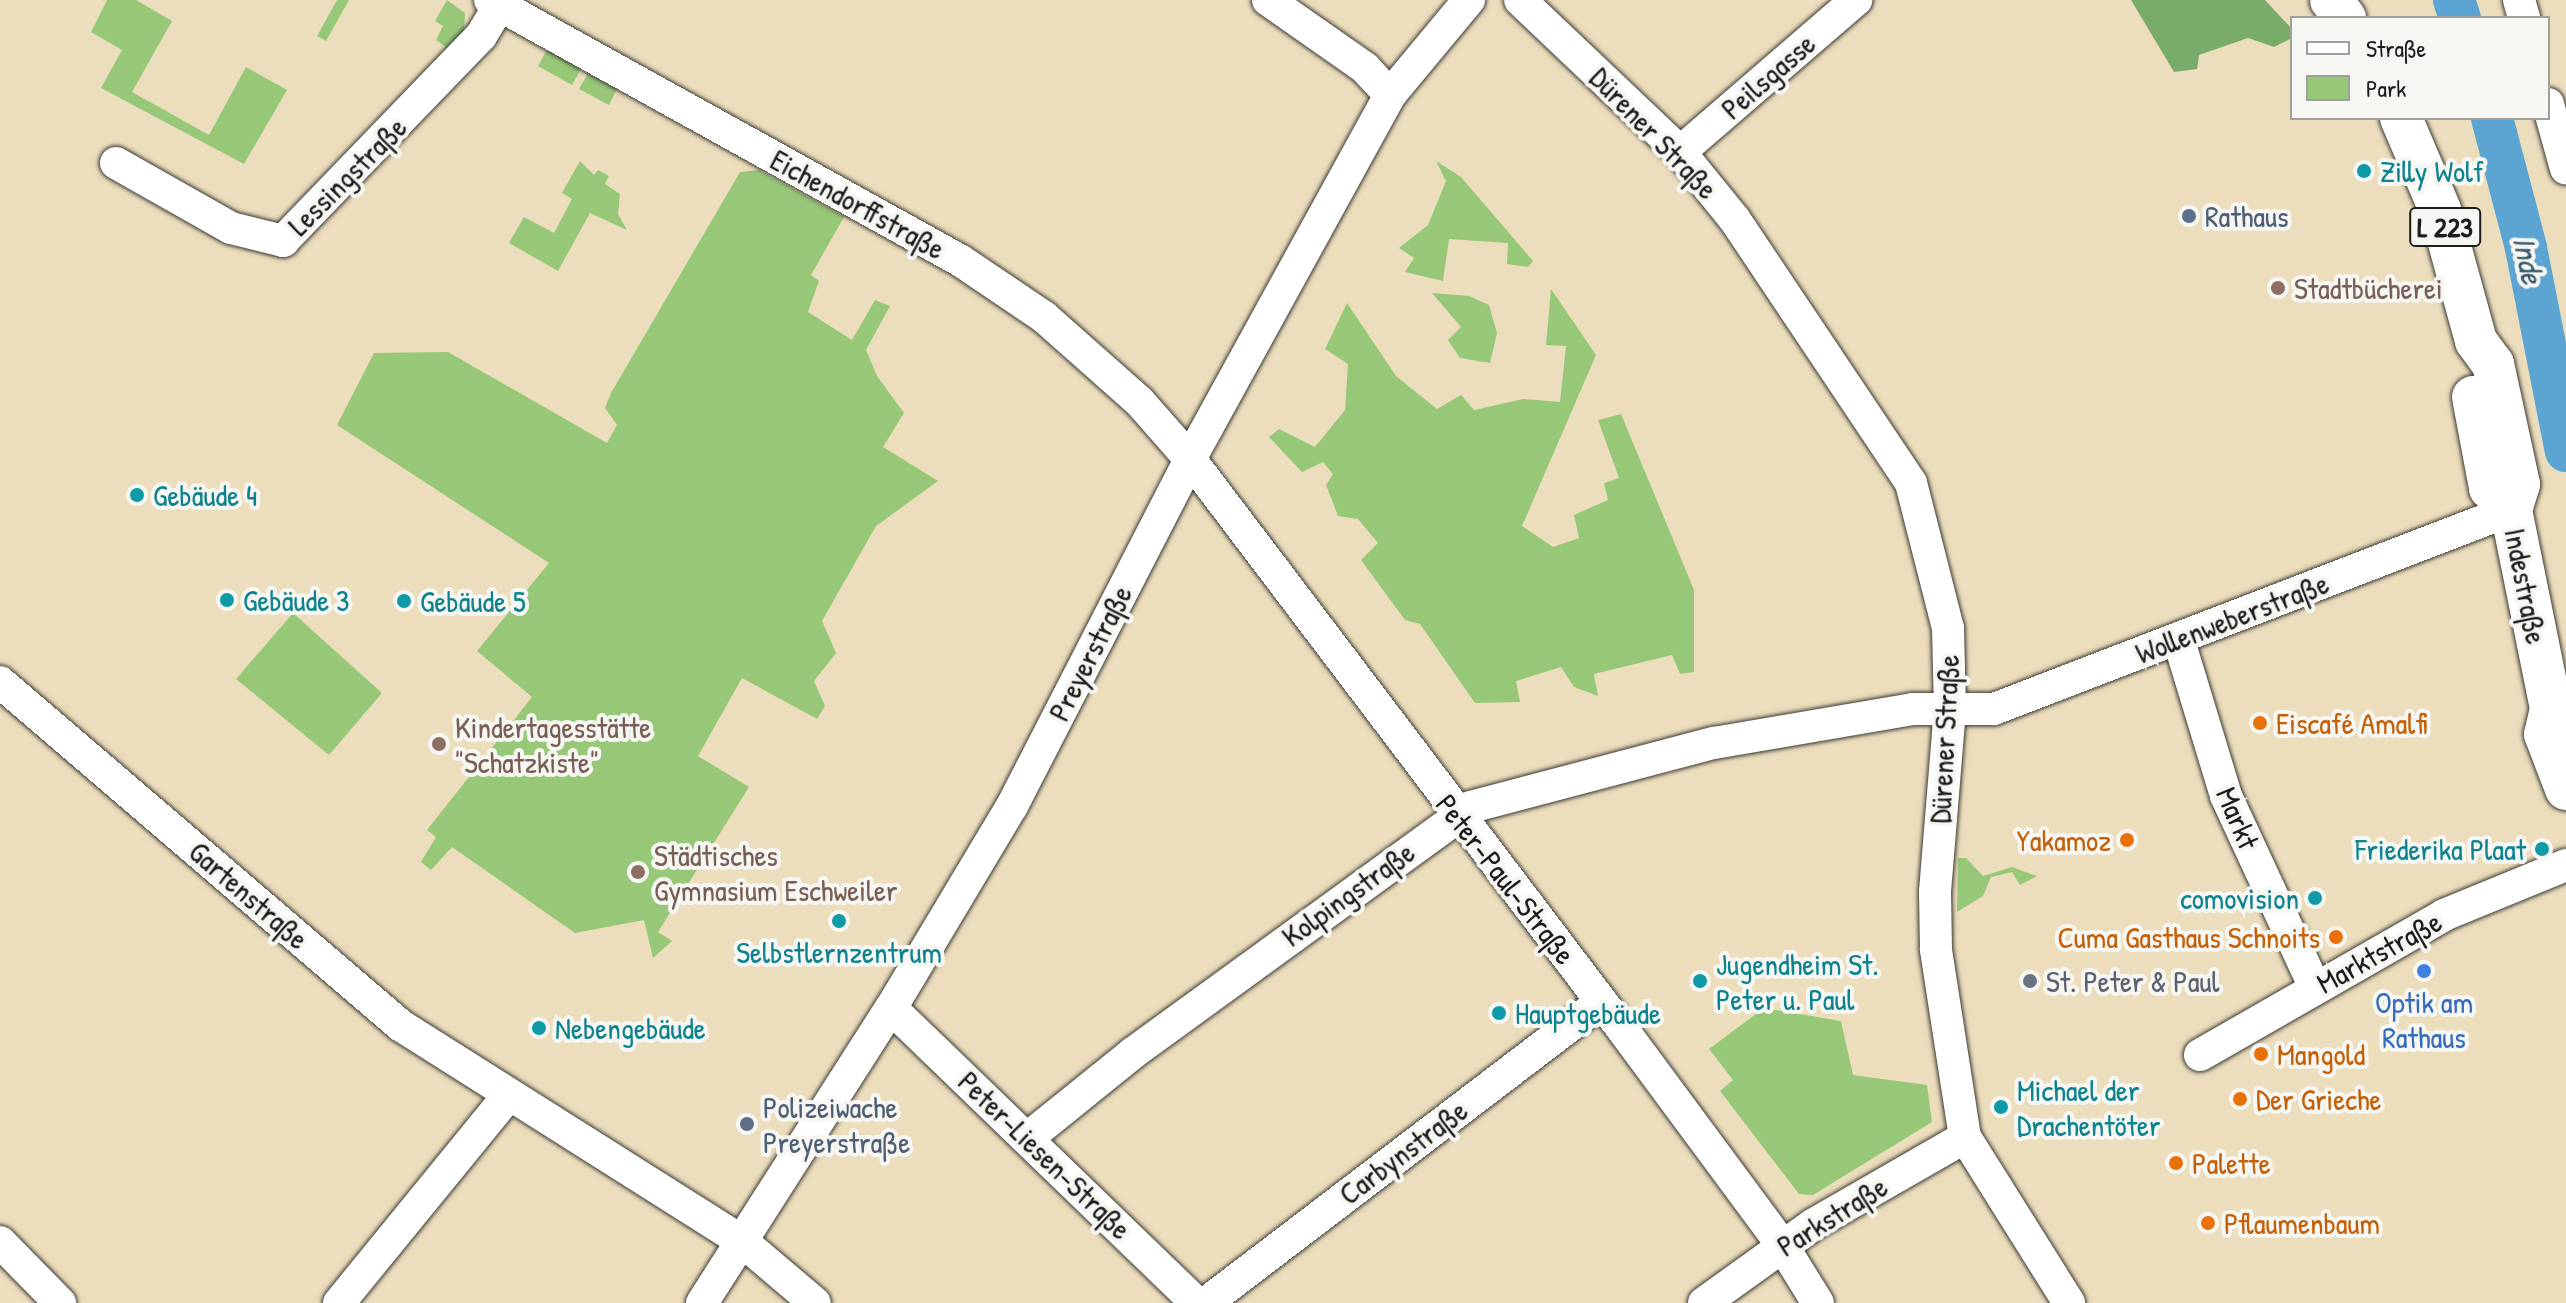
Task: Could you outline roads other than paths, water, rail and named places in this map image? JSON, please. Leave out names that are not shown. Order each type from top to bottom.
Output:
[{"type":"main road","points":[[2331,0],[2343,16]]},
{"type":"main road","name":"Indestraße","points":[[2402,120],[2440,210],[2476,341],[2493,364],[2519,484],[2511,510],[2559,716],[2545,734],[2566,789]]},
{"type":"street","points":[[1268,0],[1365,68],[1390,95]]},
{"type":"street","name":"Preyerstraße","points":[[702,1303],[891,1008],[1012,806],[1190,459],[1390,95],[1469,0]]},
{"type":"street","name":"Dürener Straße","points":[[1520,0],[1680,152],[1735,220],[1911,483],[1948,628],[1950,709],[1935,892],[1936,950],[1965,1137],[2069,1303]]},
{"type":"street","name":"Peilsgasse","points":[[1680,152],[1856,0]]},
{"type":"street","name":"Lessingstraße","points":[[116,163],[231,228],[283,241],[481,36],[495,3]]},
{"type":"street","name":"Eichendorffstraße","points":[[495,3],[961,261],[1044,317],[1139,401],[1190,459]]},
{"type":"street","points":[[2550,111],[2566,169]]},
{"type":"street","name":"Peter-Paul-Straße","points":[[1190,459],[1782,1245],[1818,1303]]},
{"type":"street","name":"Wollenweberstraße","points":[[1950,709],[1994,709],[2179,641],[2511,510]]},
{"type":"street","name":"Markt","points":[[2179,641],[2226,796],[2315,988]]},
{"type":"street","name":"Gartenstraße","points":[[0,682],[400,1025],[743,1242],[815,1303]]},
{"type":"street","name":"Kolpingstraße","points":[[1029,1137],[1133,1053],[1456,815],[1714,743],[1913,709],[1950,709]]},
{"type":"street","name":"Marktstraße","points":[[2200,1055],[2444,915],[2566,865]]},
{"type":"street","name":"Carbynstraße","points":[[1206,1303],[1601,1002]]},
{"type":"street","name":"Peter-Liesen-Straße","points":[[891,1008],[1029,1137],[1197,1303]]},
{"type":"street","points":[[339,1303],[508,1096]]},
{"type":"street","name":"Parkstraße","points":[[1704,1303],[1782,1245],[1965,1137]]},
{"type":"street","points":[[0,1242],[60,1303]]},
{"type":"waterway","name":"Inde","points":[[2454,0],[2459,16]]},
{"type":"waterway","name":"Inde","points":[[2493,120],[2526,248],[2566,451]]},
{"type":"place","name":"Zilly Wolf","points":[[2364,171]]},
{"type":"place","name":"Rathaus","points":[[2189,216]]},
{"type":"place","name":"Stadtbücherei","points":[[2278,288]]},
{"type":"place","name":"Gebäude 4","points":[[137,495]]},
{"type":"place","name":"Gebäude 3","points":[[227,600]]},
{"type":"place","name":"Gebäude 5","points":[[404,601]]},
{"type":"place","name":"Eiscafé Amalfi","points":[[2260,723]]},
{"type":"place","name":"Kindertagesstätte \"Schatzkiste\"","points":[[439,744]]},
{"type":"place","name":"Yakamoz","points":[[2127,840]]},
{"type":"place","name":"Friederika Plaat","points":[[2542,849]]},
{"type":"place","name":"Städtisches Gymnasium Eschweiler","points":[[638,872]]},
{"type":"place","name":"comovision","points":[[2315,898]]},
{"type":"place","name":"Selbstlernzentrum","points":[[839,921]]},
{"type":"place","name":"Cuma Gasthaus Schnoits","points":[[2336,937]]},
{"type":"place","name":"Optik am Rathaus","points":[[2424,971]]},
{"type":"place","name":"Jugendheim St. Peter u. Paul","points":[[1700,981]]},
{"type":"place","name":"St. Peter & Paul","points":[[2030,981]]},
{"type":"place","name":"Hauptgebäude","points":[[1499,1013]]},
{"type":"place","name":"Nebengebäude","points":[[539,1028]]},
{"type":"place","name":"Mangold","points":[[2261,1054]]},
{"type":"place","name":"Der Grieche","points":[[2240,1099]]},
{"type":"place","name":"Michael der Drachentöter","points":[[2001,1107]]},
{"type":"place","name":"Polizeiwache Preyerstraße","points":[[747,1124]]},
{"type":"place","name":"Palette","points":[[2176,1163]]},
{"type":"place","name":"Pflaumenbaum","points":[[2208,1223]]}]
